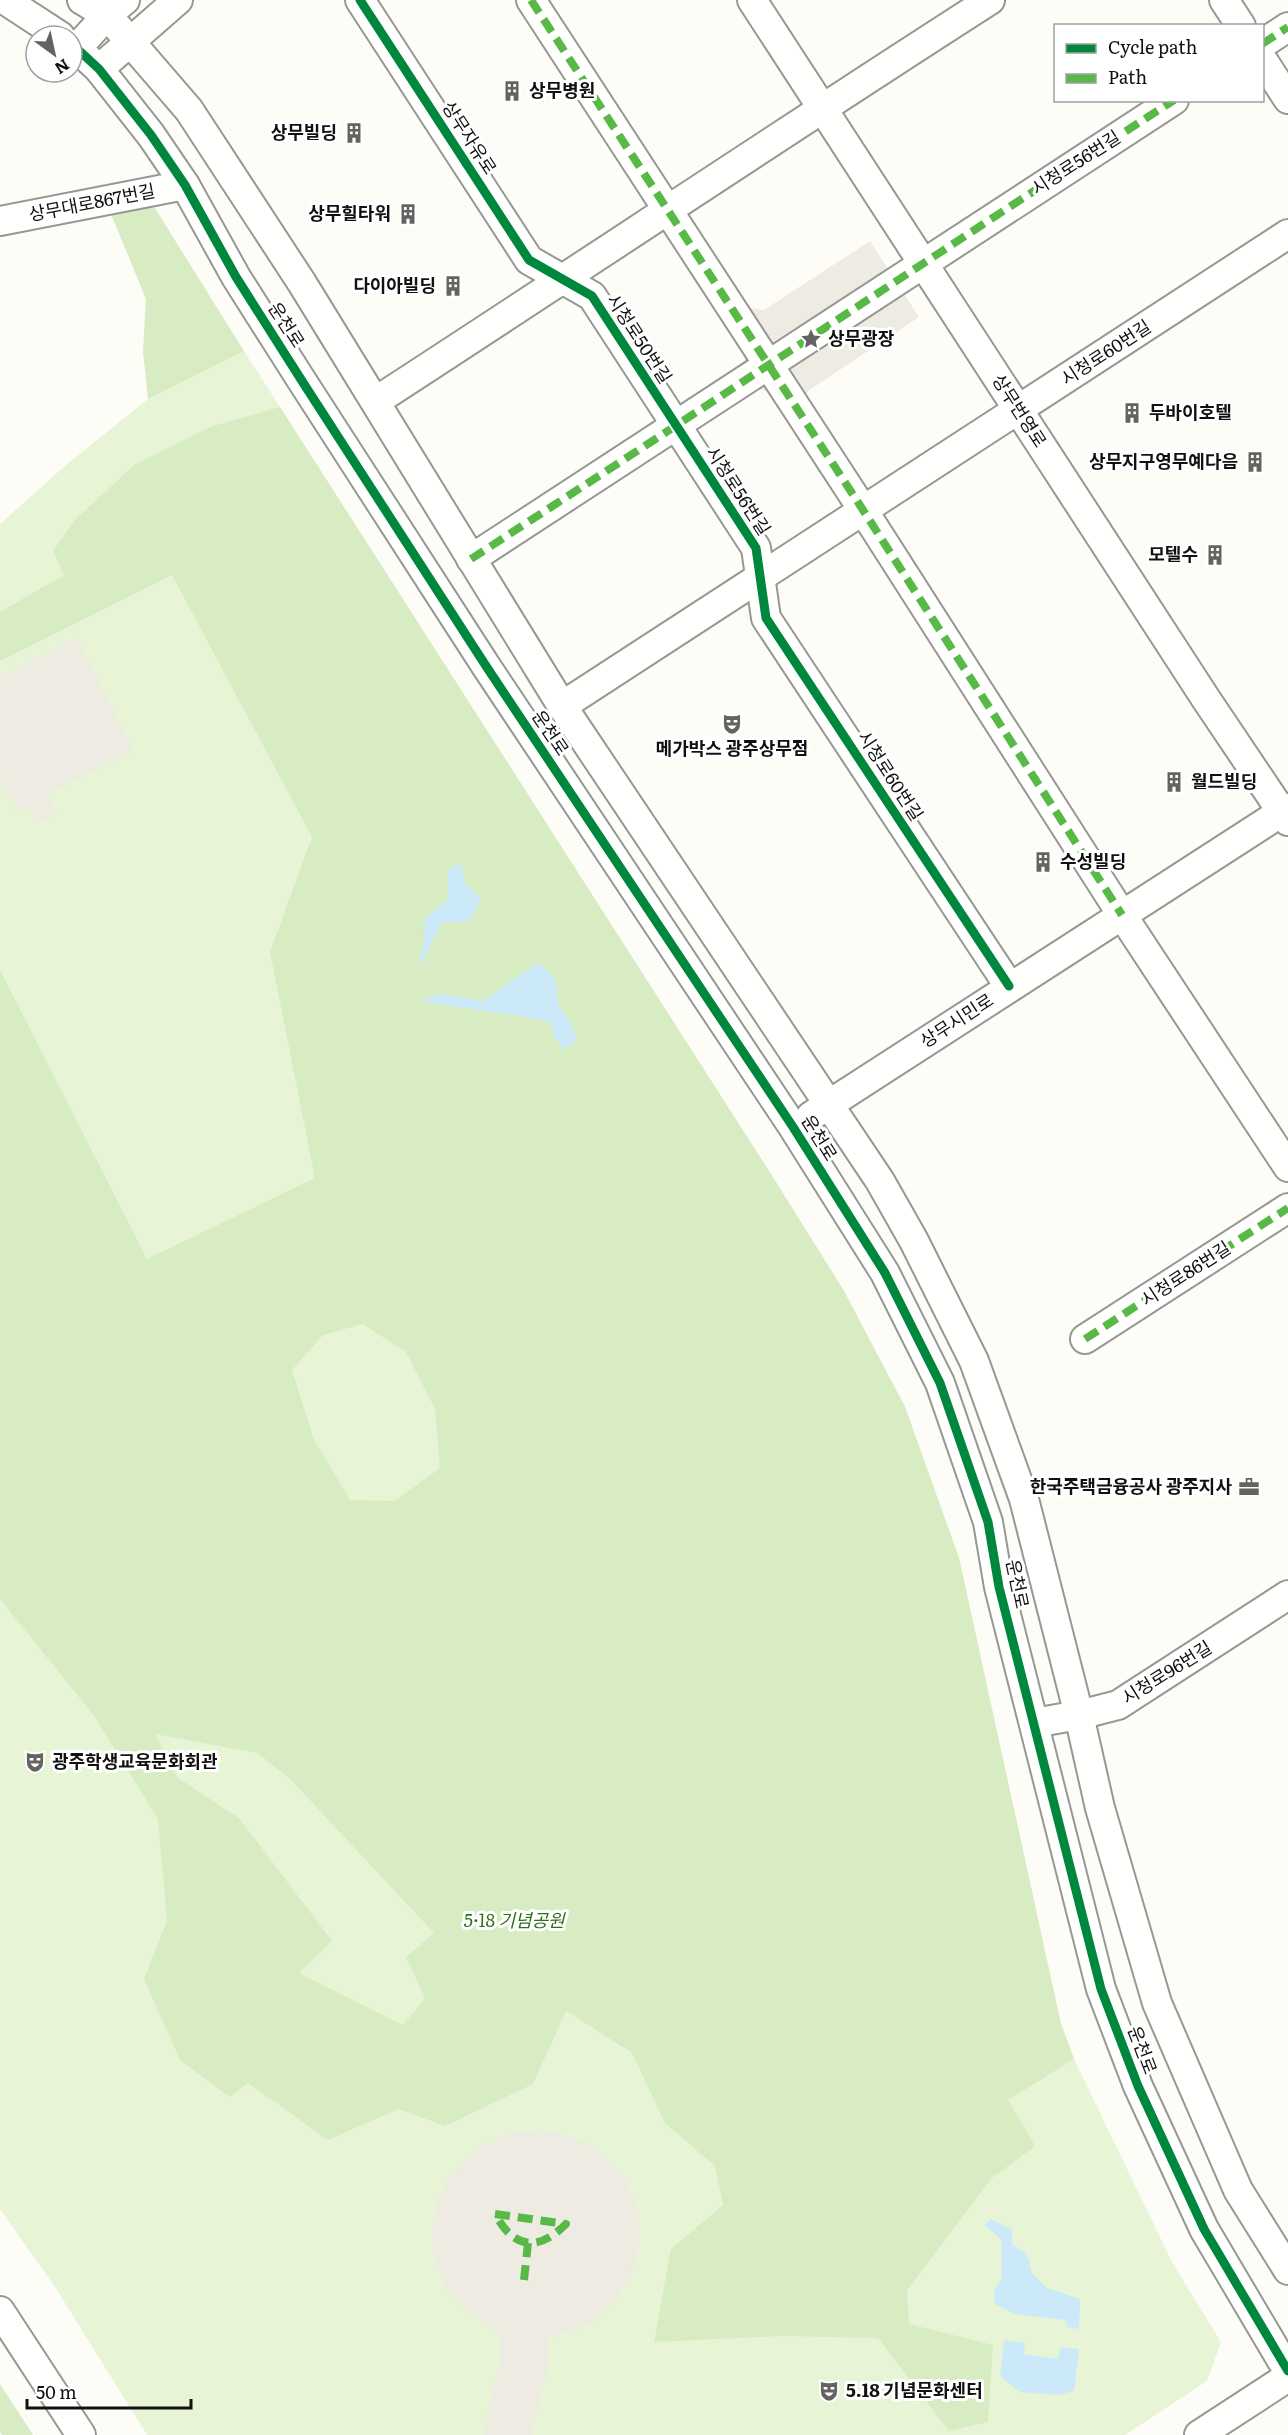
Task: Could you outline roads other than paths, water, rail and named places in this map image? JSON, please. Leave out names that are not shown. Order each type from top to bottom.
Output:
[{"type":"street","name":"운천로","points":[[5,0],[41,24]]},
{"type":"street","name":"운천로","points":[[82,0],[116,8],[131,40],[189,110],[376,402],[562,706],[880,1181],[924,1261],[974,1361],[1024,1499],[1079,1715],[1100,1808],[1157,2003],[1238,2190],[1288,2270]]},
{"type":"street","points":[[99,69],[178,0]]},
{"type":"street","name":"상무자유로","points":[[360,0],[529,260],[564,279]]},
{"type":"street","points":[[531,0],[863,510],[1122,915],[1288,1167]]},
{"type":"street","name":"상무번영로","points":[[752,0],[1018,410],[1286,814]]},
{"type":"street","points":[[376,402],[990,0]]},
{"type":"street","points":[[1224,0],[1240,24]]},
{"type":"street","points":[[84,32],[116,8]]},
{"type":"street","points":[[1264,43],[1288,27]]},
{"type":"street","name":"운천로","points":[[84,56],[99,69],[152,135],[185,185],[236,278],[480,656],[793,1127],[885,1273],[940,1383],[988,1522],[999,1587],[1101,1989],[1138,2086],[1204,2229],[1288,2371]]},
{"type":"street","points":[[1264,61],[1288,99]]},
{"type":"street","name":"시청로56번길","points":[[471,559],[768,366],[922,262],[1171,102]]},
{"type":"street","name":"상무대로867번길","points":[[0,221],[185,185]]},
{"type":"street","name":"시청로60번길","points":[[562,706],[1288,234]]},
{"type":"street","name":"시청로50번길","points":[[564,279],[592,296],[676,426]]},
{"type":"street","name":"시청로56번길","points":[[676,426],[756,548],[760,578]]},
{"type":"street","name":"시청로60번길","points":[[760,578],[766,618],[1009,986]]},
{"type":"street","name":"상무시민로","points":[[793,1127],[1009,986],[1286,814]]},
{"type":"street","name":"시청로86번길","points":[[1085,1339],[1288,1208]]},
{"type":"street","name":"시청로96번길","points":[[1034,1723],[1118,1705],[1288,1595]]},
{"type":"street","points":[[0,2311],[81,2435]]},
{"type":"street","points":[[1199,2435],[1288,2377]]},
{"type":"water","points":[[461,863],[465,883],[481,899],[469,921],[441,923],[420,968],[426,918],[448,899],[448,871]]},
{"type":"water","points":[[538,963],[556,980],[558,1005],[569,1020],[577,1040],[563,1049],[553,1034],[550,1021],[421,1001],[438,994],[483,1001]]},
{"type":"water","points":[[991,2219],[1012,2230],[1012,2244],[1027,2254],[1032,2273],[1047,2288],[1080,2299],[1079,2329],[1067,2327],[1065,2320],[1014,2314],[995,2304],[994,2290],[1002,2280],[1001,2239],[984,2225]]},
{"type":"water","points":[[1004,2340],[1025,2343],[1024,2354],[1058,2359],[1060,2347],[1079,2349],[1074,2391],[1058,2395],[1020,2392],[1000,2376]]},
{"type":"place","name":"상무병원","points":[[512,91]]},
{"type":"place","name":"상무빌딩","points":[[354,133]]},
{"type":"place","name":"상무힐타워","points":[[408,214]]},
{"type":"place","name":"다이아빌딩","points":[[453,286]]},
{"type":"place","name":"상무광장","points":[[811,339]]},
{"type":"place","name":"두바이호텔","points":[[1132,413]]},
{"type":"place","name":"상무지구영무예다음","points":[[1255,462]]},
{"type":"place","name":"모텔수","points":[[1215,555]]},
{"type":"place","name":"메가박스 광주상무점","points":[[732,724]]},
{"type":"place","name":"월드빌딩","points":[[1174,782]]},
{"type":"place","name":"수성빌딩","points":[[1043,862]]},
{"type":"place","name":"한국주택금융공사 광주지사","points":[[1249,1487]]},
{"type":"place","name":"광주학생교육문화회관","points":[[35,1762]]},
{"type":"place","name":"5.18 기념문화센터","points":[[829,2391]]},
{"type":"park label","name":"5·18 기념공원","points":[[514,1921]]}]
